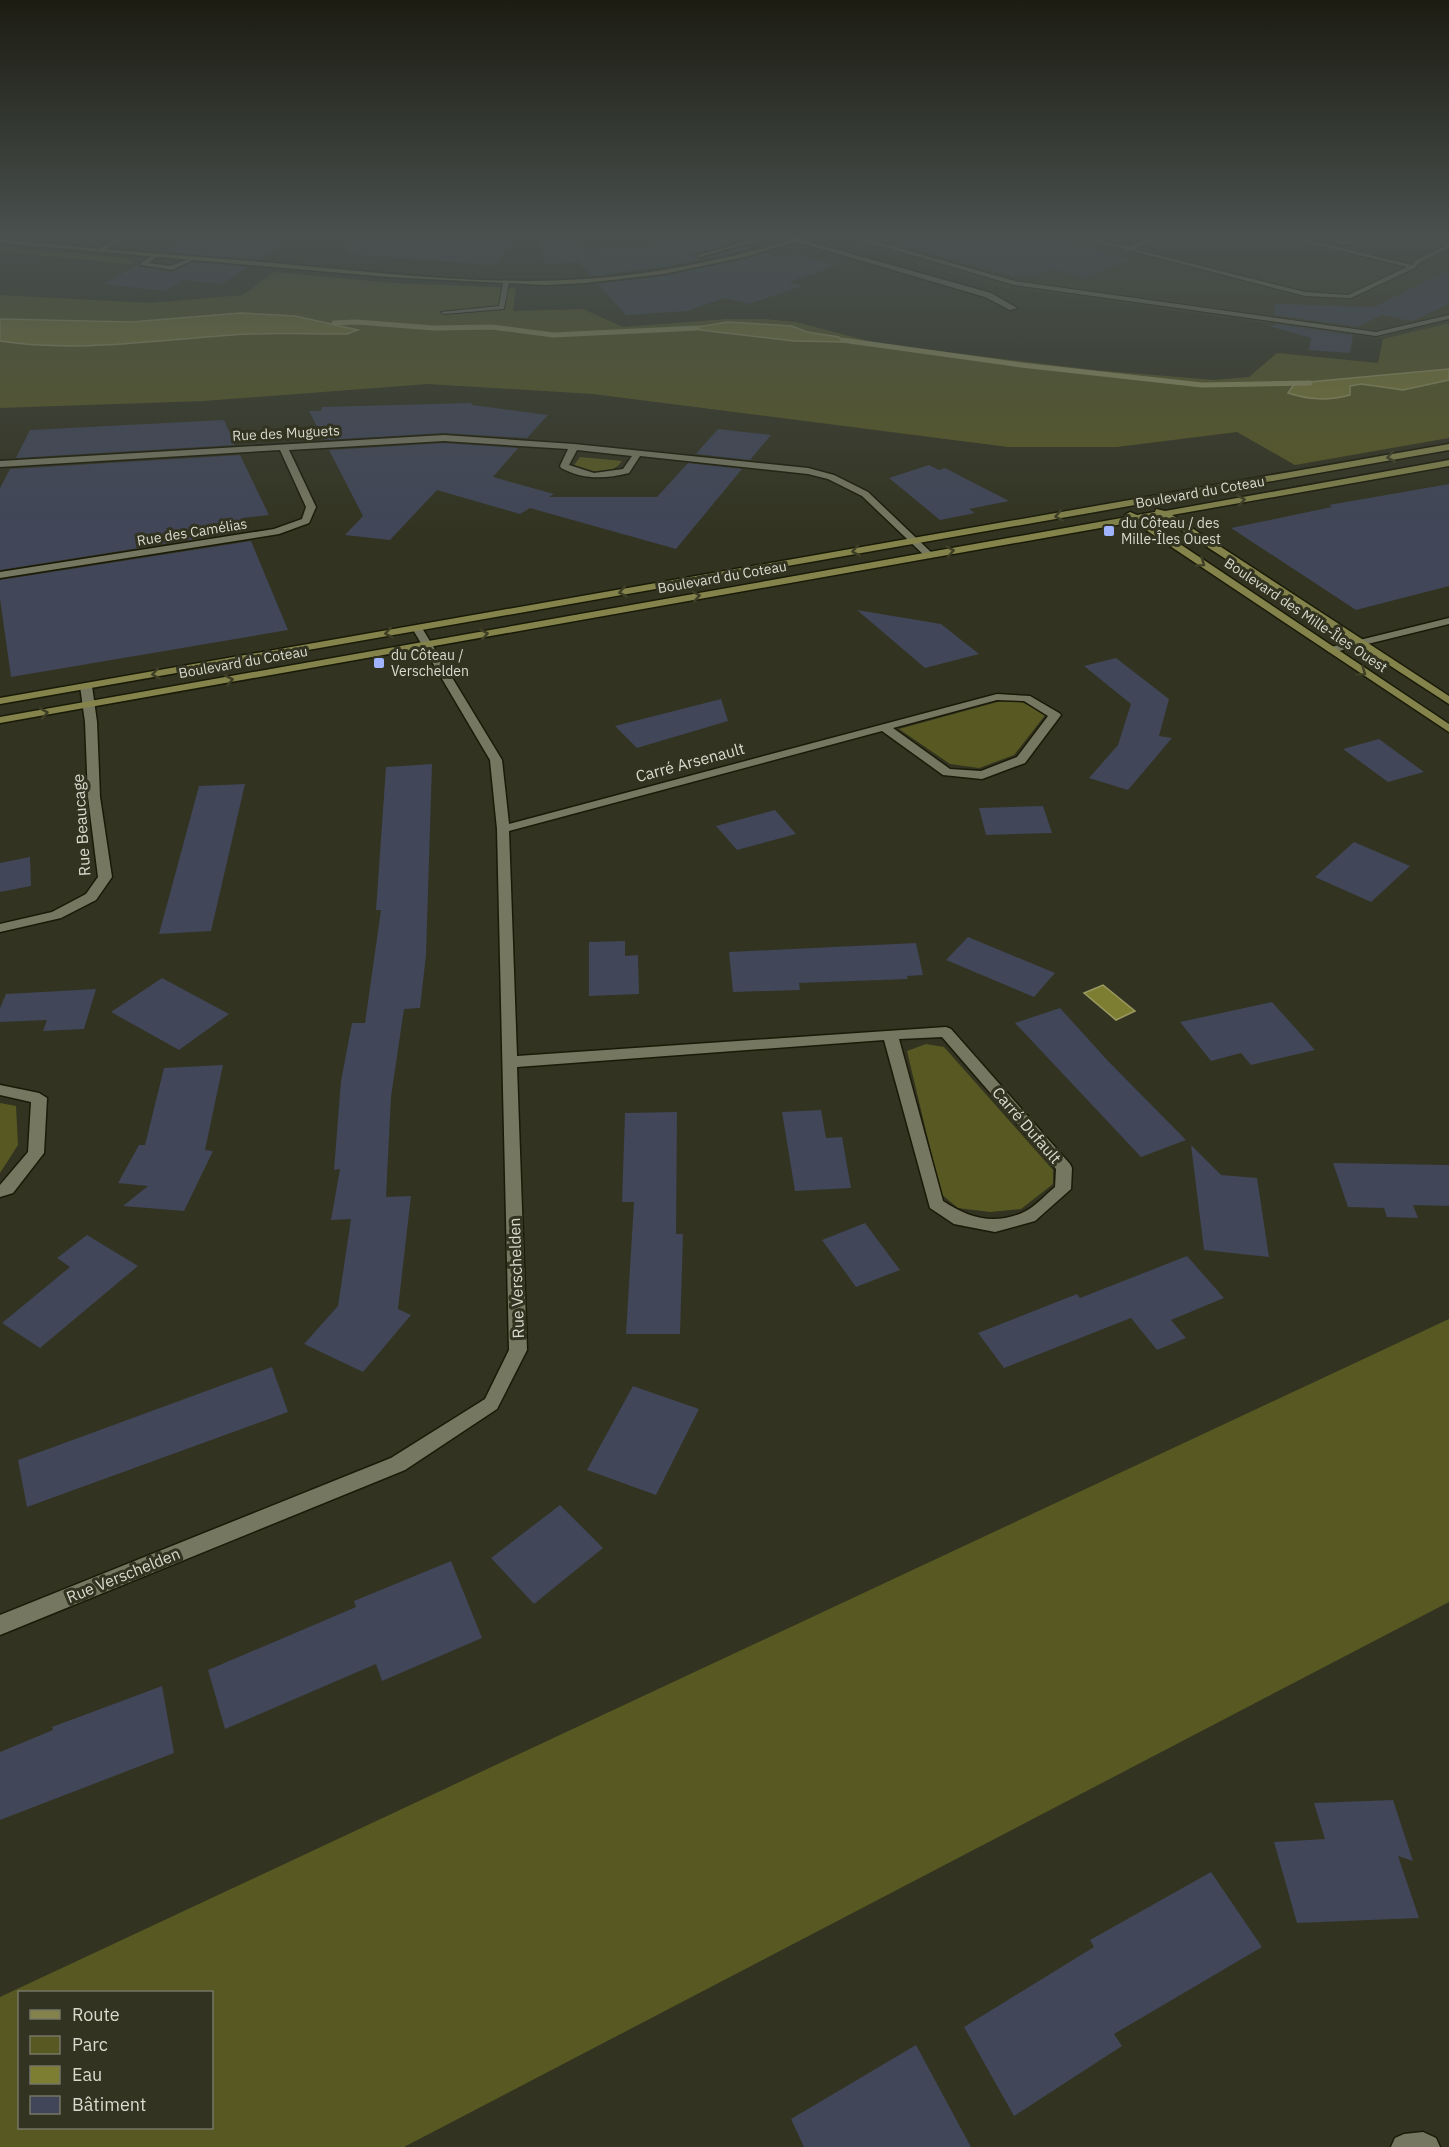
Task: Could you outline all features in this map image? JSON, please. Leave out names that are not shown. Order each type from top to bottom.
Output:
[{"type":"street","name":"Rue des Muguets","points":[[0,464],[444,438],[574,447],[808,471],[831,477],[865,494],[929,555]]},
{"type":"street","name":"Rue des Camélias","points":[[0,575],[276,532],[306,521],[311,507],[283,447]]},
{"type":"street","points":[[574,447],[564,466],[578,474],[606,476],[626,471],[637,454]]},
{"type":"street","name":"Boulevard du Coteau","points":[[0,701],[1449,447]]},
{"type":"street","name":"Boulevard du Coteau","points":[[0,720],[1449,463]]},
{"type":"street","name":"Boulevard des Mille-Îles Ouest","points":[[1144,501],[1449,701]]},
{"type":"street","name":"Boulevard des Mille-Îles Ouest","points":[[1117,506],[1449,729]]},
{"type":"street","points":[[1331,650],[1449,621]]},
{"type":"street","name":"Rue Verschelden","points":[[0,1625],[398,1464],[491,1404],[518,1350],[503,829],[496,760],[417,628]]},
{"type":"street","name":"Rue Beaucage","points":[[0,928],[56,915],[91,897],[105,877],[94,797],[86,686]]},
{"type":"street","name":"Carré Arsenault","points":[[503,829],[997,697],[1026,698],[1056,715],[1021,760],[982,775],[947,772],[885,728]]},
{"type":"street","name":"Carré Dufault","points":[[510,1062],[890,1035],[946,1032],[1064,1168],[1063,1189],[1029,1217],[995,1226],[960,1220],[936,1204],[890,1035]]},
{"type":"street","points":[[0,1090],[39,1098],[36,1153],[7,1189],[0,1191]]},
{"type":"street","points":[[1404,2147],[1423,2145],[1427,2147]]},
{"type":"shaded area","points":[[1347,334],[1403,334],[1383,339]]},
{"type":"green space","points":[[244,334],[736,334],[794,341],[842,342],[839,337],[821,334],[843,334],[880,344],[1094,370],[1214,380],[1249,377],[1277,353],[1378,363],[1383,339],[1403,334],[1449,334],[1449,369],[1423,371],[1350,386],[1361,384],[1403,390],[1449,380],[1449,438],[1295,465],[1237,432],[1117,447],[1008,447],[593,394],[428,384],[203,401],[0,408],[0,341],[58,346]]},
{"type":"green space","points":[[580,457],[622,461],[612,469],[600,472],[574,465]]},
{"type":"green space","points":[[1001,701],[1022,702],[1046,714],[1014,755],[979,768],[950,764],[899,729]]},
{"type":"green space","points":[[926,1044],[944,1047],[1053,1170],[1053,1184],[1021,1209],[990,1212],[958,1208],[941,1194],[907,1051]]},
{"type":"green space","points":[[0,1103],[16,1106],[18,1145],[0,1173]]},
{"type":"green space","points":[[1449,1319],[1449,1602],[404,2147],[0,2147],[0,1997]]},
{"type":"water","points":[[0,334],[245,334],[87,346],[0,341]]},
{"type":"water","points":[[736,334],[821,334],[839,337],[843,342],[794,341]]},
{"type":"water","points":[[1449,369],[1449,380],[1403,390],[1361,384],[1350,386],[1350,395],[1326,399],[1288,393],[1298,383]]},
{"type":"water","points":[[1103,985],[1135,1011],[1116,1020],[1084,993]]},
{"type":"building","points":[[1298,334],[1353,335],[1350,353],[1309,350],[1311,338]]},
{"type":"building","points":[[471,403],[472,405],[548,415],[527,438],[444,433],[324,440],[309,411],[321,411],[322,407]]},
{"type":"building","points":[[224,420],[235,445],[16,458],[30,430]]},
{"type":"building","points":[[718,429],[771,435],[750,460],[696,454]]},
{"type":"building","points":[[444,443],[518,448],[493,477],[554,494],[549,497],[657,497],[688,463],[742,469],[676,549],[530,508],[520,514],[437,490],[390,540],[345,535],[363,516],[329,450]]},
{"type":"building","points":[[240,455],[269,515],[242,518],[247,531],[0,570],[0,488],[10,469]]},
{"type":"building","points":[[929,465],[939,470],[945,468],[1009,501],[969,509],[975,513],[940,520],[889,478]]},
{"type":"building","points":[[1449,484],[1449,586],[1356,610],[1231,528],[1332,507],[1329,505]]},
{"type":"building","points":[[251,541],[288,630],[11,677],[0,599],[0,580]]},
{"type":"building","points":[[857,610],[941,624],[979,654],[925,668]]},
{"type":"building","points":[[1116,658],[1169,699],[1159,736],[1172,738],[1128,790],[1089,778],[1118,745],[1131,704],[1084,666]]},
{"type":"building","points":[[721,699],[728,721],[637,748],[615,726]]},
{"type":"building","points":[[1379,739],[1424,772],[1388,782],[1343,749]]},
{"type":"building","points":[[432,764],[426,955],[420,1008],[404,1009],[391,1097],[386,1197],[411,1196],[398,1309],[411,1315],[363,1372],[304,1344],[338,1306],[351,1219],[331,1220],[340,1169],[334,1170],[341,1081],[352,1023],[365,1023],[381,910],[376,910],[386,767]]},
{"type":"building","points":[[245,784],[211,931],[159,934],[199,786]]},
{"type":"building","points":[[1043,806],[1052,833],[986,835],[979,808]]},
{"type":"building","points":[[775,810],[796,834],[737,850],[716,826]]},
{"type":"building","points":[[1354,842],[1410,866],[1371,902],[1315,877]]},
{"type":"building","points":[[30,857],[31,886],[0,892],[0,863]]},
{"type":"building","points":[[968,937],[1055,973],[1034,997],[946,960]]},
{"type":"building","points":[[625,941],[625,956],[638,955],[639,994],[589,996],[589,942]]},
{"type":"building","points":[[916,943],[923,975],[907,976],[908,979],[799,983],[800,990],[733,992],[729,952]]},
{"type":"building","points":[[162,978],[229,1014],[179,1050],[111,1012]]},
{"type":"building","points":[[96,989],[84,1029],[43,1031],[47,1020],[0,1022],[0,1008],[6,994]]},
{"type":"building","points":[[1272,1002],[1315,1050],[1251,1065],[1241,1053],[1211,1061],[1180,1022]]},
{"type":"building","points":[[1060,1008],[1108,1061],[1186,1140],[1141,1157],[1015,1023]]},
{"type":"building","points":[[223,1065],[205,1150],[213,1151],[184,1211],[123,1206],[148,1186],[118,1183],[139,1145],[145,1145],[164,1068]]},
{"type":"building","points":[[821,1110],[826,1138],[842,1137],[851,1188],[795,1191],[782,1112]]},
{"type":"building","points":[[677,1112],[676,1234],[683,1234],[680,1334],[626,1334],[634,1202],[622,1202],[625,1113]]},
{"type":"building","points":[[1191,1145],[1221,1175],[1257,1178],[1269,1257],[1204,1250]]},
{"type":"building","points":[[1333,1163],[1449,1165],[1449,1206],[1413,1205],[1418,1218],[1387,1217],[1384,1208],[1348,1207]]},
{"type":"building","points":[[865,1223],[900,1270],[856,1287],[822,1240]]},
{"type":"building","points":[[87,1235],[138,1266],[40,1348],[2,1323],[70,1267],[57,1258]]},
{"type":"building","points":[[1187,1256],[1224,1298],[1171,1320],[1186,1338],[1157,1350],[1131,1318],[1004,1368],[978,1333],[1077,1294],[1080,1298]]},
{"type":"building","points":[[272,1367],[288,1412],[27,1507],[18,1460]]},
{"type":"building","points":[[633,1386],[699,1409],[656,1495],[587,1470]]},
{"type":"building","points":[[560,1505],[603,1548],[534,1604],[491,1558]]},
{"type":"building","points":[[451,1561],[482,1638],[382,1681],[376,1664],[225,1729],[208,1670],[356,1607],[354,1601]]},
{"type":"building","points":[[162,1686],[174,1753],[0,1820],[0,1752],[53,1730],[52,1727]]},
{"type":"building","points":[[1393,1800],[1413,1861],[1398,1856],[1419,1918],[1297,1923],[1274,1842],[1325,1839],[1314,1803]]},
{"type":"building","points":[[1211,1872],[1262,1947],[1114,2034],[1122,2046],[1014,2116],[964,2027],[1094,1947],[1090,1940]]},
{"type":"building","points":[[916,2045],[971,2147],[804,2147],[791,2119]]},
{"type":"waterway","points":[[547,334],[570,334]]},
{"type":"waterway","points":[[842,340],[1021,365],[1202,385],[1310,383]]},
{"type":"place","name":"du Côteau / des Mille-Îles Ouest","points":[[1109,531]]},
{"type":"place","name":"du Côteau / Verschelden","points":[[379,663]]}]
